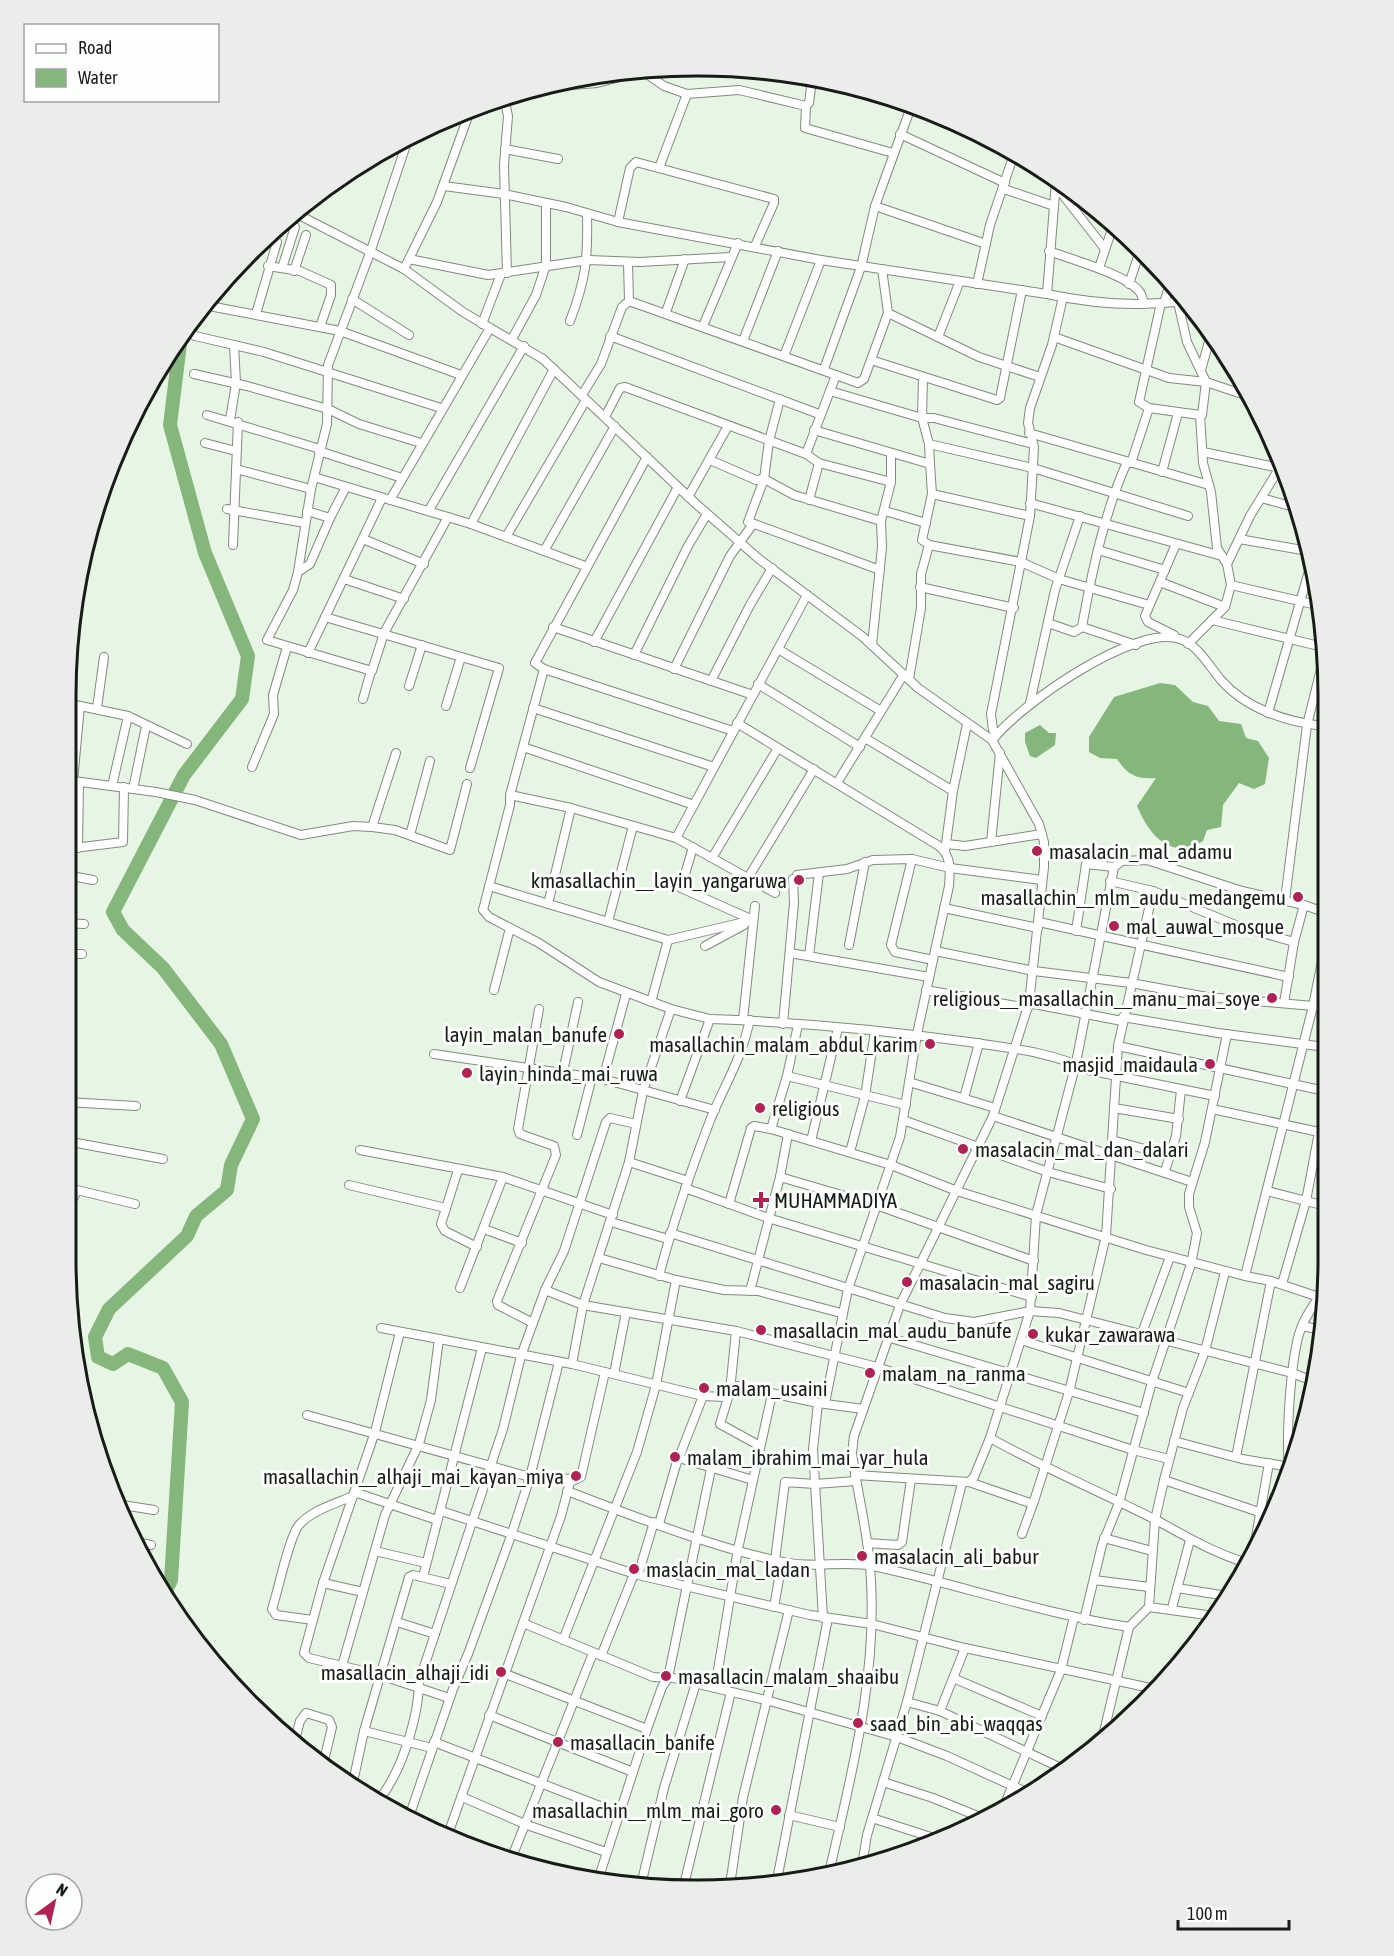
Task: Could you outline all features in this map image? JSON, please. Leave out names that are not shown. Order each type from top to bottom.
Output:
[{"type":"street","points":[[655,78],[664,86],[687,94],[739,90],[806,106]]},
{"type":"street","points":[[811,87],[809,103],[806,106],[805,128],[893,153]]},
{"type":"street","points":[[659,168],[687,94]]},
{"type":"street","points":[[308,653],[363,539],[386,499],[402,478],[461,375],[486,326],[504,274],[505,149],[508,116],[506,107]]},
{"type":"street","points":[[824,369],[861,267],[875,206],[908,114]]},
{"type":"street","points":[[404,269],[444,186],[466,121]]},
{"type":"street","points":[[900,134],[1004,186],[1054,206]]},
{"type":"street","points":[[505,149],[558,159]]},
{"type":"street","points":[[371,671],[287,647],[268,638],[293,590],[298,572],[311,489],[326,434],[328,372],[340,331],[370,253],[404,150]]},
{"type":"street","points":[[618,222],[632,164],[636,162],[774,199],[774,204],[755,246]]},
{"type":"street","points":[[977,284],[986,244],[1011,163]]},
{"type":"street","points":[[444,186],[504,194],[618,222],[861,267],[1119,305],[1175,302]]},
{"type":"street","points":[[1047,294],[1048,251],[1055,191]]},
{"type":"street","points":[[1068,200],[1105,249]]},
{"type":"street","points":[[512,339],[536,295],[546,265],[546,203]]},
{"type":"street","points":[[875,206],[986,244]]},
{"type":"street","points":[[570,321],[584,286],[588,260],[587,214]]},
{"type":"street","points":[[303,218],[404,269],[486,326],[524,346],[554,369],[688,497],[739,541],[872,645],[906,677],[967,724],[994,737]]},
{"type":"street","points":[[282,268],[295,227]]},
{"type":"street","points":[[1099,268],[1110,234]]},
{"type":"street","points":[[294,270],[306,235]]},
{"type":"street","points":[[256,314],[276,242]]},
{"type":"street","points":[[703,326],[738,243]]},
{"type":"street","points":[[743,341],[778,251]]},
{"type":"street","points":[[1048,251],[1099,268],[1129,284],[1141,293],[1144,304]]},
{"type":"street","points":[[409,259],[479,274],[504,274],[546,265],[588,260],[627,262],[731,257]]},
{"type":"street","points":[[666,312],[685,259]]},
{"type":"street","points":[[1129,284],[1137,259]]},
{"type":"street","points":[[784,356],[821,260]]},
{"type":"street","points":[[627,262],[629,301]]},
{"type":"street","points":[[268,266],[294,270],[331,285],[331,295],[320,327]]},
{"type":"street","points":[[629,301],[666,312],[836,375],[862,382],[888,313],[882,269]]},
{"type":"street","points":[[938,337],[960,281]]},
{"type":"street","points":[[871,360],[997,400],[1007,366],[1022,290]]},
{"type":"street","points":[[1167,291],[1139,402],[1149,408],[1203,415],[1206,382],[1187,342],[1182,311]]},
{"type":"street","points":[[831,1865],[861,1727],[872,1624],[870,1566],[855,1478],[854,1445],[863,1409],[887,1337],[900,1305],[980,1147],[994,1112],[1029,1005],[1034,971],[1044,842],[1000,752],[994,737],[991,714],[1010,617],[1014,608],[1030,516],[1033,444],[1029,433],[1030,408],[1054,337],[1063,297]]},
{"type":"street","points":[[352,299],[409,335]]},
{"type":"street","points":[[506,537],[584,398],[601,364],[622,307],[629,301]]},
{"type":"street","points":[[215,307],[340,331],[461,375]]},
{"type":"street","points":[[888,313],[979,357],[1040,377]]},
{"type":"street","points":[[195,336],[328,372],[441,408]]},
{"type":"street","points":[[610,336],[819,414]]},
{"type":"street","points":[[1054,337],[1146,370],[1186,382],[1206,382],[1236,393]]},
{"type":"street","points":[[233,545],[230,509],[236,469],[234,345]]},
{"type":"street","points":[[1201,370],[1208,345]]},
{"type":"street","points":[[429,510],[524,346]]},
{"type":"street","points":[[471,524],[554,369]]},
{"type":"street","points":[[194,375],[236,383],[328,409],[359,424],[422,443]]},
{"type":"street","points":[[806,454],[819,414],[836,375]]},
{"type":"street","points":[[923,377],[922,418],[929,444],[932,494],[922,540],[929,545],[1021,562],[1059,579],[1149,605]]},
{"type":"street","points":[[605,417],[622,387],[806,454],[819,463],[891,482]]},
{"type":"street","points":[[830,392],[922,418],[934,418],[1033,444]]},
{"type":"street","points":[[748,522],[764,478],[769,441],[780,399]]},
{"type":"street","points":[[1048,623],[1074,632],[1082,627],[1089,586],[1114,491],[1129,462],[1149,408]]},
{"type":"street","points":[[1162,472],[1178,413]]},
{"type":"street","points":[[207,415],[234,421],[402,478]]},
{"type":"street","points":[[994,737],[1030,703],[1094,662],[1136,645],[1166,637],[1184,641],[1225,607],[1231,585],[1227,564],[1217,548],[1200,415]]},
{"type":"street","points":[[544,551],[615,426]]},
{"type":"street","points":[[688,497],[728,426]]},
{"type":"street","points":[[814,430],[930,464]]},
{"type":"street","points":[[1029,433],[1209,485]]},
{"type":"street","points":[[205,443],[236,451]]},
{"type":"street","points":[[929,444],[1032,468],[1114,491],[1188,516]]},
{"type":"street","points":[[1203,452],[1272,464]]},
{"type":"street","points":[[872,645],[880,570],[881,521],[891,482],[891,453]]},
{"type":"street","points":[[647,457],[585,566],[535,663],[544,669],[733,731]]},
{"type":"street","points":[[710,460],[756,480],[764,478],[809,500],[881,521]]},
{"type":"street","points":[[809,500],[819,463]]},
{"type":"street","points":[[236,469],[311,489]]},
{"type":"street","points":[[1227,564],[1276,475]]},
{"type":"street","points":[[314,477],[429,510],[585,566]]},
{"type":"street","points":[[298,572],[310,564],[346,487]]},
{"type":"street","points":[[594,642],[678,487]]},
{"type":"street","points":[[932,494],[1030,516]]},
{"type":"street","points":[[1262,498],[1287,504]]},
{"type":"street","points":[[1030,503],[1221,556]]},
{"type":"street","points":[[230,509],[305,523]]},
{"type":"street","points":[[307,511],[330,518]]},
{"type":"street","points":[[885,511],[926,523]]},
{"type":"street","points":[[634,655],[688,546],[707,514]]},
{"type":"street","points":[[1030,703],[1059,579],[1080,516]]},
{"type":"street","points":[[363,699],[384,633],[448,517]]},
{"type":"street","points":[[674,669],[739,541],[753,524],[748,522]]},
{"type":"street","points":[[748,522],[880,570]]},
{"type":"street","points":[[363,539],[424,564]]},
{"type":"street","points":[[1239,539],[1299,550]]},
{"type":"street","points":[[1176,544],[1149,605],[1145,620],[1184,641],[1239,697],[1268,713],[1308,725],[1318,726]]},
{"type":"street","points":[[837,783],[881,711],[906,677],[921,608],[920,587],[929,545]]},
{"type":"street","points":[[1098,550],[1165,570]]},
{"type":"street","points":[[711,681],[772,568]]},
{"type":"street","points":[[1268,713],[1306,578]]},
{"type":"street","points":[[344,579],[404,599]]},
{"type":"street","points":[[1160,582],[1225,607]]},
{"type":"street","points":[[1231,585],[1310,603]]},
{"type":"street","points":[[920,587],[1014,608]]},
{"type":"street","points":[[676,838],[807,595]]},
{"type":"street","points":[[325,617],[499,668],[470,768]]},
{"type":"street","points":[[1212,620],[1315,645]]},
{"type":"street","points":[[553,627],[753,695]]},
{"type":"street","points":[[1082,627],[1136,645]]},
{"type":"street","points":[[409,686],[422,645]]},
{"type":"street","points":[[252,767],[274,714],[273,695],[287,647]]},
{"type":"street","points":[[778,649],[881,711]]},
{"type":"street","points":[[97,708],[104,657]]},
{"type":"street","points":[[446,706],[461,657]]},
{"type":"street","points":[[544,669],[510,795],[510,805],[484,914],[599,982],[626,994],[710,1019],[917,1035],[1014,1048],[1076,1063],[1088,1070],[1215,1096]]},
{"type":"street","points":[[758,684],[860,747]]},
{"type":"street","points":[[1285,900],[1308,725],[1317,685]]},
{"type":"street","points":[[77,705],[128,716],[187,744]]},
{"type":"street","points":[[77,738],[80,706]]},
{"type":"street","points":[[533,708],[714,767]]},
{"type":"street","points":[[112,786],[128,716]]},
{"type":"street","points":[[737,723],[946,848],[1042,834]]},
{"type":"street","points":[[778,1874],[811,1713],[826,1618],[813,1449],[841,1313],[860,1247],[891,1165],[903,1120],[917,1035],[944,908],[950,868],[946,848],[953,791],[967,724]]},
{"type":"street","points":[[133,789],[146,726]]},
{"type":"street","points":[[865,738],[953,791]]},
{"type":"street","points":[[523,747],[694,805]]},
{"type":"street","points":[[712,858],[778,748]]},
{"type":"street","points":[[991,842],[1000,752]]},
{"type":"street","points":[[372,827],[396,753]]},
{"type":"street","points":[[410,835],[430,761]]},
{"type":"street","points":[[748,878],[814,769]]},
{"type":"street","points":[[77,782],[156,792],[195,800],[301,835],[353,826],[372,827],[410,835],[450,850],[467,784]]},
{"type":"street","points":[[77,835],[78,848],[123,842],[124,788]]},
{"type":"street","points":[[510,795],[571,808],[676,838],[775,893]]},
{"type":"street","points":[[548,904],[571,808]]},
{"type":"street","points":[[608,922],[633,826]]},
{"type":"street","points":[[681,888],[693,847]]},
{"type":"street","points":[[783,1024],[795,877],[847,869],[865,862],[912,859],[950,868],[1042,880]]},
{"type":"street","points":[[912,859],[891,945],[895,952],[933,960]]},
{"type":"street","points":[[864,1856],[872,1818],[907,1702],[965,1483],[974,1477],[990,1438],[1030,1311],[1036,1215],[1076,1063],[1114,867],[1122,861],[1147,860],[1242,891],[1318,910]]},
{"type":"street","points":[[849,945],[865,862]]},
{"type":"street","points":[[1076,931],[1086,864],[1114,867]]},
{"type":"street","points":[[809,956],[819,873]]},
{"type":"street","points":[[77,877],[93,880]]},
{"type":"street","points":[[1110,881],[1153,891],[1238,926],[1294,942]]},
{"type":"street","points":[[489,886],[668,940],[753,920]]},
{"type":"street","points":[[681,888],[738,916]]},
{"type":"street","points":[[681,888],[753,920]]},
{"type":"street","points":[[1022,1534],[1069,1392],[1076,1358],[1088,1320],[1106,1236],[1111,1189],[1118,1046],[1122,1019],[1153,891]]},
{"type":"street","points":[[1284,1003],[1294,942],[1304,905]]},
{"type":"street","points":[[658,1276],[669,1236],[715,1110],[740,1058],[746,1020],[755,906]]},
{"type":"street","points":[[944,908],[1140,943],[1289,977]]},
{"type":"street","points":[[705,946],[753,920]]},
{"type":"street","points":[[77,924],[84,924]]},
{"type":"street","points":[[494,990],[510,928]]},
{"type":"street","points":[[651,1002],[668,940]]},
{"type":"street","points":[[935,951],[1034,971],[1131,983],[1207,997],[1318,1006]]},
{"type":"street","points":[[790,953],[929,977]]},
{"type":"street","points":[[77,954],[82,954]]},
{"type":"street","points":[[1245,1276],[1318,979]]},
{"type":"street","points":[[926,990],[1318,1046]]},
{"type":"street","points":[[603,1079],[626,994]]},
{"type":"street","points":[[564,1072],[578,1002]]},
{"type":"street","points":[[533,1323],[497,1303],[556,1155],[552,1144],[520,1134],[518,1129],[539,1009]]},
{"type":"street","points":[[572,1364],[583,1305],[629,1162],[644,1091],[671,1009]]},
{"type":"street","points":[[680,1101],[710,1019]]},
{"type":"street","points":[[771,1129],[787,1076],[798,1025]]},
{"type":"street","points":[[810,1141],[838,1028]]},
{"type":"street","points":[[850,1152],[865,1096],[875,1031]]},
{"type":"street","points":[[1084,1620],[1104,1538],[1119,1503],[1152,1382],[1197,1240],[1189,1207],[1192,1182],[1212,1109],[1227,1034]]},
{"type":"street","points":[[964,1098],[979,1043]]},
{"type":"street","points":[[1118,1046],[1318,1089]]},
{"type":"street","points":[[434,1054],[530,1066],[603,1079],[715,1110]]},
{"type":"street","points":[[787,1076],[906,1105]]},
{"type":"street","points":[[578,1136],[592,1077]]},
{"type":"street","points":[[909,1082],[964,1098],[1057,1138],[1111,1153],[1192,1182]]},
{"type":"street","points":[[1165,1171],[1179,1119],[1180,1090]]},
{"type":"street","points":[[77,1103],[136,1106]]},
{"type":"street","points":[[1114,1108],[1179,1119]]},
{"type":"street","points":[[1212,1109],[1318,1131]]},
{"type":"street","points":[[384,1794],[390,1784],[418,1704],[419,1688],[503,1429],[521,1356],[545,1290],[564,1251],[607,1120],[615,1118],[636,1124]]},
{"type":"street","points":[[903,1120],[1048,1172],[1111,1189]]},
{"type":"street","points":[[729,1204],[751,1128],[754,1126],[850,1152],[891,1165],[957,1191],[1191,1264],[1271,1281],[1316,1296]]},
{"type":"street","points":[[750,1291],[780,1177],[788,1134]]},
{"type":"street","points":[[1112,1140],[1170,1156]]},
{"type":"street","points":[[77,1143],[163,1159]]},
{"type":"street","points":[[1282,1284],[1318,1149]]},
{"type":"street","points":[[360,1150],[503,1177],[612,1218],[945,1318],[974,1322],[1030,1311],[1088,1320],[1306,1378]]},
{"type":"street","points":[[629,1162],[768,1218],[1032,1297]]},
{"type":"street","points":[[458,1170],[442,1228],[477,1247]]},
{"type":"street","points":[[460,1288],[503,1177]]},
{"type":"street","points":[[780,1177],[876,1205],[938,1229],[1034,1261]]},
{"type":"street","points":[[349,1185],[446,1208]]},
{"type":"street","points":[[77,1190],[135,1204]]},
{"type":"street","points":[[1267,1191],[1318,1204]]},
{"type":"street","points":[[484,1229],[522,1242]]},
{"type":"street","points":[[1142,1333],[1170,1257]]},
{"type":"street","points":[[599,1258],[658,1276],[724,1290],[750,1291],[841,1313]]},
{"type":"street","points":[[1105,1727],[1129,1627],[1149,1607],[1155,1520],[1164,1480],[1173,1441],[1204,1351],[1226,1272]]},
{"type":"street","points":[[563,1640],[616,1509],[656,1385],[676,1280]]},
{"type":"street","points":[[1236,1457],[1271,1281]]},
{"type":"street","points":[[545,1290],[583,1305],[736,1331],[834,1355],[1133,1450],[1169,1459]]},
{"type":"street","points":[[1290,1441],[1292,1373],[1302,1326],[1316,1303]]},
{"type":"street","points":[[450,1828],[503,1673],[550,1546],[567,1491],[571,1481],[582,1474],[626,1312]]},
{"type":"street","points":[[1302,1326],[1313,1328]]},
{"type":"street","points":[[381,1328],[572,1364],[703,1396],[724,1397],[738,1386],[863,1409]]},
{"type":"street","points":[[736,1331],[730,1390],[721,1426],[760,1446]]},
{"type":"street","points":[[400,1332],[375,1432],[323,1583],[306,1656],[380,1675],[449,1698]]},
{"type":"street","points":[[887,1337],[1144,1413]]},
{"type":"street","points":[[342,1666],[390,1502],[419,1444],[431,1400],[439,1339]]},
{"type":"street","points":[[1021,1340],[1189,1393]]},
{"type":"street","points":[[423,1577],[482,1348]]},
{"type":"street","points":[[412,1810],[449,1698],[468,1654],[512,1533],[530,1477],[559,1362]]},
{"type":"street","points":[[715,1688],[738,1549],[772,1394]]},
{"type":"street","points":[[514,1852],[573,1702],[636,1574],[703,1396]]},
{"type":"street","points":[[307,1415],[419,1444],[530,1477],[576,1479]]},
{"type":"street","points":[[990,1438],[1043,1468],[1155,1520],[1190,1540],[1239,1560]]},
{"type":"street","points":[[1173,1441],[1282,1466]]},
{"type":"street","points":[[679,1458],[753,1480]]},
{"type":"street","points":[[1257,1526],[1269,1463]]},
{"type":"street","points":[[600,1872],[646,1729],[662,1687],[668,1678],[711,1469]]},
{"type":"street","points":[[774,1607],[783,1485],[789,1482],[815,1484],[855,1478],[965,1483],[1030,1503],[1034,1501]]},
{"type":"street","points":[[867,1542],[898,1545],[902,1542],[911,1479]]},
{"type":"street","points":[[1164,1480],[1259,1512]]},
{"type":"street","points":[[567,1491],[657,1523],[779,1561],[821,1566],[870,1566],[1084,1620],[1129,1627]]},
{"type":"street","points":[[313,1620],[276,1615],[272,1609],[300,1523],[314,1513],[353,1494],[390,1502],[437,1520]]},
{"type":"street","points":[[128,1506],[154,1510]]},
{"type":"street","points":[[441,1511],[636,1574],[774,1607],[826,1618],[872,1624],[965,1648],[1146,1687]]},
{"type":"street","points":[[1104,1538],[1152,1551]]},
{"type":"street","points":[[1172,1608],[1190,1540]]},
{"type":"street","points":[[146,1544],[151,1545]]},
{"type":"street","points":[[375,1551],[426,1563]]},
{"type":"street","points":[[354,1776],[364,1731],[409,1577],[412,1575],[451,1584]]},
{"type":"street","points":[[1094,1580],[1149,1587]]},
{"type":"street","points":[[323,1583],[363,1592]]},
{"type":"street","points":[[1178,1588],[1219,1595]]},
{"type":"street","points":[[1149,1607],[1172,1608],[1205,1614]]},
{"type":"street","points":[[731,1878],[743,1797],[789,1610]]},
{"type":"street","points":[[1008,1795],[1062,1670],[1074,1617]]},
{"type":"street","points":[[397,1622],[435,1634]]},
{"type":"street","points":[[523,1623],[653,1677],[696,1683],[766,1700],[897,1737],[947,1756],[1019,1789]]},
{"type":"street","points":[[940,1711],[965,1648]]},
{"type":"street","points":[[503,1673],[646,1729]]},
{"type":"street","points":[[953,1678],[1042,1716]]},
{"type":"street","points":[[643,1877],[664,1788],[696,1683]]},
{"type":"street","points":[[685,1879],[731,1692]]},
{"type":"street","points":[[907,1702],[940,1711],[1055,1765]]},
{"type":"street","points":[[297,1733],[300,1721],[306,1713],[329,1720],[332,1727],[325,1755]]},
{"type":"street","points":[[489,1715],[633,1772]]},
{"type":"street","points":[[364,1731],[476,1756],[618,1813]]},
{"type":"street","points":[[883,1782],[974,1814]]},
{"type":"street","points":[[462,1797],[526,1825],[606,1852]]},
{"type":"street","points":[[789,1815],[840,1827]]},
{"type":"street","points":[[872,1818],[926,1835]]},
{"type":"water","points":[[1160,683],[1175,685],[1193,702],[1208,706],[1219,721],[1241,724],[1246,738],[1258,741],[1269,758],[1265,784],[1254,789],[1239,783],[1223,805],[1221,827],[1207,830],[1203,841],[1181,848],[1162,842],[1148,827],[1137,806],[1156,778],[1134,775],[1129,773],[1117,759],[1100,758],[1089,752],[1089,737],[1114,697]]},
{"type":"water","points":[[1040,725],[1049,733],[1056,733],[1055,745],[1036,758],[1030,756],[1025,742],[1025,733]]},
{"type":"waterway","points":[[169,1584],[182,1402],[163,1368],[128,1354],[113,1364],[98,1357],[95,1337],[109,1309],[187,1236],[196,1216],[227,1190],[231,1165],[253,1119],[221,1044],[163,968],[123,930],[113,912],[184,775],[242,699],[248,656],[205,553],[170,425],[179,356]]},
{"type":"place","name":"masalacin_mal_adamu","points":[[1037,851]]},
{"type":"place","name":"kmasallachin__layin_yangaruwa","points":[[799,880]]},
{"type":"place","name":"masallachin__mlm_audu_medangemu","points":[[1298,897]]},
{"type":"place","name":"mal_auwal_mosque","points":[[1114,926]]},
{"type":"place","name":"religious__masallachin__manu_mai_soye","points":[[1272,998]]},
{"type":"place","name":"layin_malan_banufe","points":[[619,1034]]},
{"type":"place","name":"masallachin_malam_abdul_karim","points":[[930,1044]]},
{"type":"place","name":"masjid_maidaula","points":[[1210,1064]]},
{"type":"place","name":"layin_hinda_mai_ruwa","points":[[467,1073]]},
{"type":"place","name":"religious","points":[[760,1108]]},
{"type":"place","name":"masalacin_mal_dan_dalari","points":[[963,1149]]},
{"type":"place","name":"MUHAMMADIYA","points":[[761,1200]]},
{"type":"place","name":"masalacin_mal_sagiru","points":[[907,1282]]},
{"type":"place","name":"masallacin_mal_audu_banufe","points":[[761,1330]]},
{"type":"place","name":"kukar_zawarawa","points":[[1033,1334]]},
{"type":"place","name":"malam_na_ranma","points":[[870,1373]]},
{"type":"place","name":"malam_usaini","points":[[704,1388]]},
{"type":"place","name":"malam_ibrahim_mai_yar_hula","points":[[675,1457]]},
{"type":"place","name":"masallachin__alhaji_mai_kayan_miya","points":[[576,1476]]},
{"type":"place","name":"masalacin_ali_babur","points":[[862,1556]]},
{"type":"place","name":"maslacin_mal_ladan","points":[[634,1569]]},
{"type":"place","name":"masallacin_alhaji_idi","points":[[501,1672]]},
{"type":"place","name":"masallacin_malam_shaaibu","points":[[666,1676]]},
{"type":"place","name":"saad_bin_abi_waqqas","points":[[858,1723]]},
{"type":"place","name":"masallacin_banife","points":[[558,1742]]},
{"type":"place","name":"masallachin__mlm_mai_goro","points":[[776,1810]]}]
